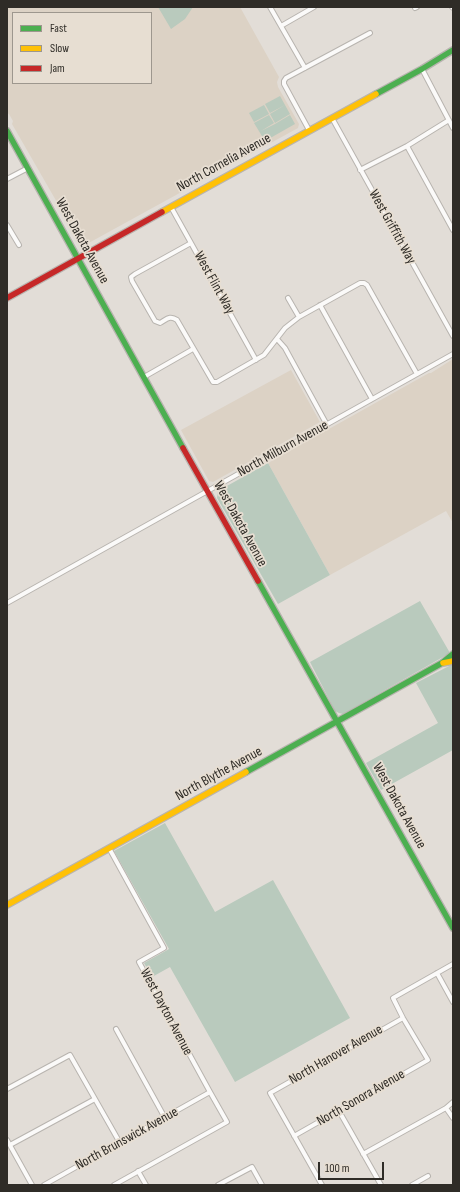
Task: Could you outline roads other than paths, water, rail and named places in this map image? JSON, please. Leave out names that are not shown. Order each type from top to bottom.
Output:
[{"type":"street","points":[[270,7],[304,68]]},
{"type":"street","points":[[281,26],[314,7]]},
{"type":"street","points":[[309,130],[284,84],[284,81],[286,78],[370,33]]},
{"type":"street","name":"North Cornelia Avenue","points":[[7,298],[77,258],[422,69],[453,50]]},
{"type":"street","points":[[422,69],[453,128]]},
{"type":"street","name":"West Griffith Way","points":[[332,118],[453,336]]},
{"type":"street","points":[[360,170],[407,146],[449,120]]},
{"type":"street","name":"West Dakota Avenue","points":[[7,131],[453,928]]},
{"type":"street","points":[[407,146],[453,230]]},
{"type":"street","points":[[7,179],[28,168]]},
{"type":"street","name":"West Flint Way","points":[[171,207],[256,360]]},
{"type":"street","points":[[7,225],[19,246]]},
{"type":"street","points":[[191,243],[131,277],[155,321],[160,323],[169,317],[173,317],[177,320],[213,382],[218,382],[256,360],[270,348],[285,328],[299,317],[360,283],[364,283],[366,285],[417,374]]},
{"type":"street","points":[[288,298],[299,317]]},
{"type":"street","points":[[320,305],[372,399]]},
{"type":"street","points":[[448,328],[453,325]]},
{"type":"street","points":[[277,339],[285,348],[327,425]]},
{"type":"street","points":[[144,377],[193,349]]},
{"type":"street","name":"North Milburn Avenue","points":[[7,603],[453,354]]},
{"type":"street","name":"North Blythe Avenue","points":[[7,906],[338,722],[442,663],[453,654]]},
{"type":"street","name":"North Blythe Avenue","points":[[442,663],[453,661]]},
{"type":"street","name":"West Dayton Avenue","points":[[109,848],[164,948],[139,962],[227,1122],[138,1171]]},
{"type":"street","points":[[403,1018],[393,998],[453,964]]},
{"type":"street","points":[[436,973],[453,1002]]},
{"type":"street","name":"North Sonora Avenue","points":[[294,1136],[428,1060],[403,1018]]},
{"type":"street","name":"North Hanover Avenue","points":[[294,1136],[270,1093],[403,1018]]},
{"type":"street","points":[[116,1029],[166,1118]]},
{"type":"street","points":[[7,1089],[70,1055],[120,1143]]},
{"type":"street","name":"North Brunswick Avenue","points":[[44,1185],[210,1092]]},
{"type":"street","points":[[10,1145],[95,1099]]},
{"type":"street","points":[[363,1154],[446,1108],[453,1102]]},
{"type":"street","points":[[446,1108],[453,1118]]},
{"type":"street","points":[[338,1111],[381,1185]]},
{"type":"street","points":[[294,1136],[322,1185]]},
{"type":"street","points":[[7,1140],[32,1185]]},
{"type":"street","points":[[218,1185],[252,1166],[262,1185]]},
{"type":"street","points":[[114,1185],[138,1171],[146,1185]]},
{"type":"street","points":[[412,1185],[428,1176]]}]
